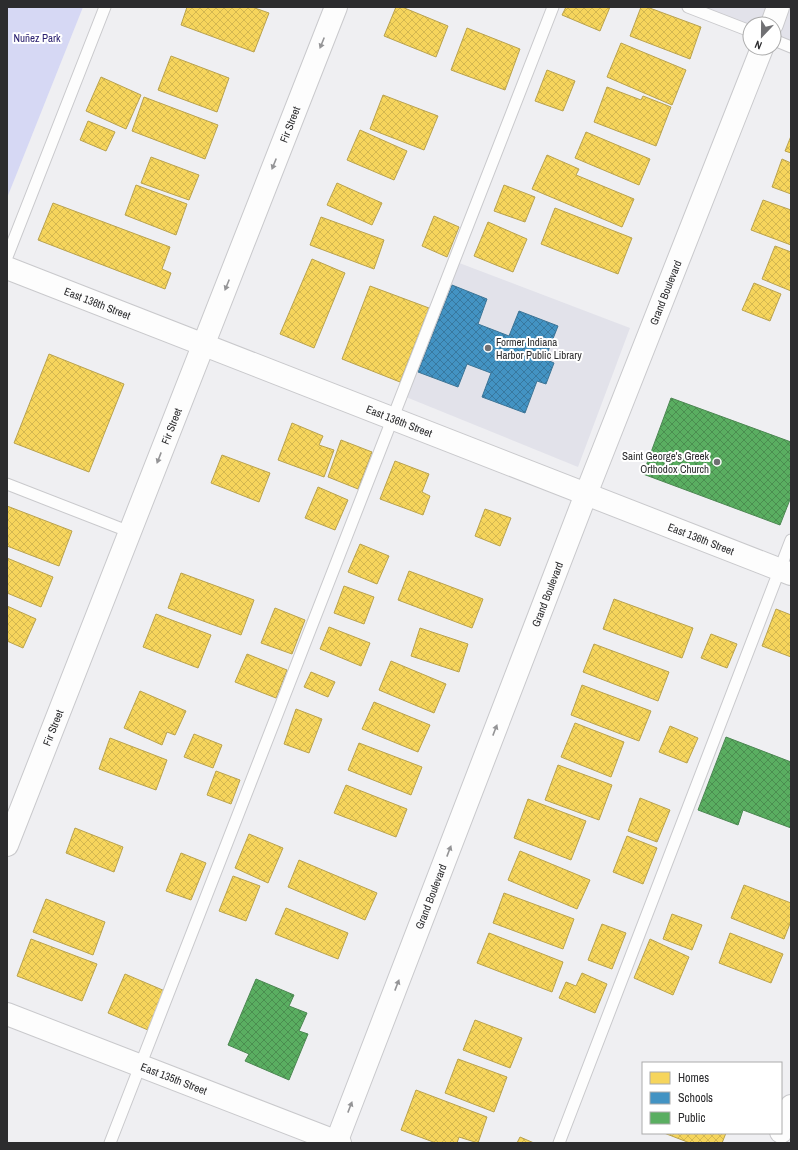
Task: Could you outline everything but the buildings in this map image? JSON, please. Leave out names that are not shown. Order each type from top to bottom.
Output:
[{"type":"street","name":"Fir Street","points":[[7,845],[336,7]]},
{"type":"street","name":"Grand Boulevard","points":[[338,1143],[586,494],[759,56]]},
{"type":"street","name":"East 136th Street","points":[[7,268],[785,572]]},
{"type":"street","name":"East 135th Street","points":[[7,1014],[338,1143]]},
{"type":"street","points":[[782,1129],[791,1106]]},
{"type":"lane","points":[[7,257],[105,7]]},
{"type":"lane","points":[[110,1143],[553,7]]},
{"type":"lane","points":[[688,7],[742,28]]},
{"type":"lane","points":[[7,484],[130,532]]},
{"type":"lane","points":[[559,1143],[785,572],[791,540]]},
{"type":"shaded area","points":[[688,7],[791,7],[791,47],[782,44],[782,16],[742,16],[742,28]]},
{"type":"shaded area","points":[[454,261],[630,328],[578,467],[401,395]]},
{"type":"green space","name":"Nuñez Park","points":[[7,7],[83,7],[7,198]]},
{"type":"place","name":"Former Indiana Harbor Public Library","points":[[488,348]]},
{"type":"place","name":"Saint George's Greek Orthodox Church","points":[[717,462]]}]
